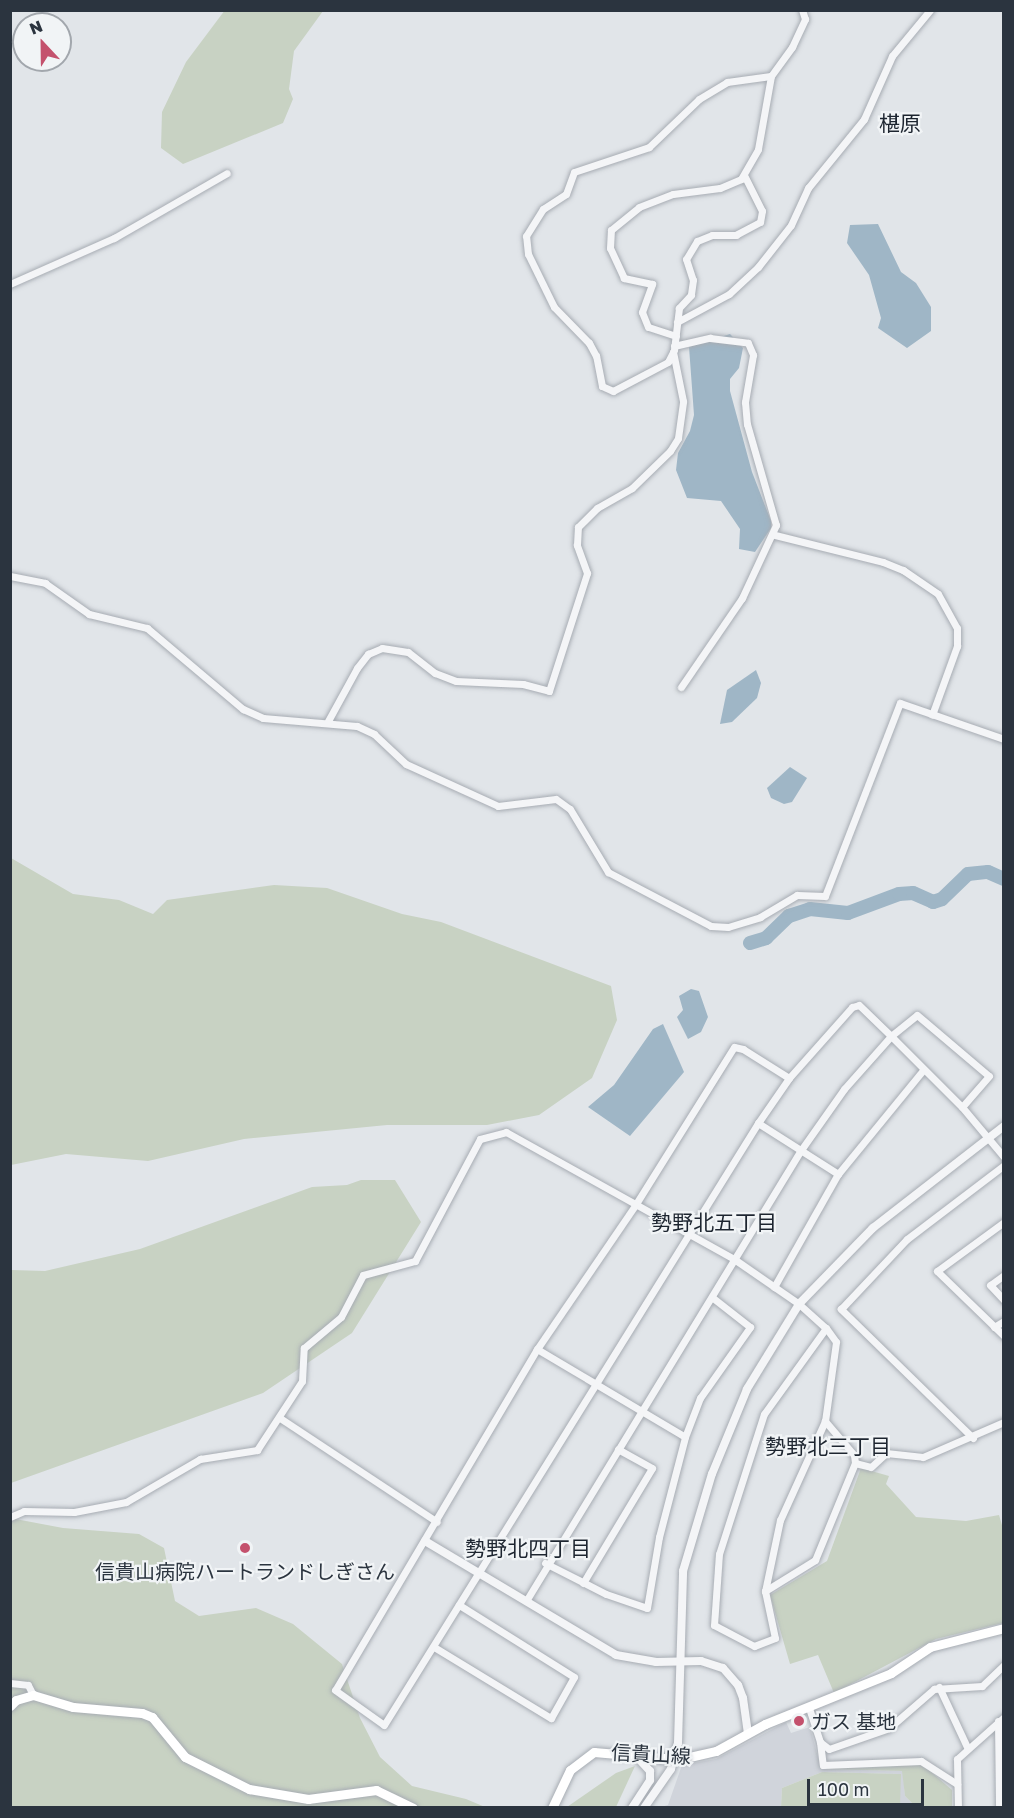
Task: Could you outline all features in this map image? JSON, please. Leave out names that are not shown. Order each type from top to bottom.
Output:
[{"type":"main road","name":"信貴山線","points":[[552,1808],[563,1781],[579,1760],[606,1751],[636,1756],[685,1758],[716,1751],[748,1733],[891,1673],[930,1647],[1004,1628]]},
{"type":"main road","points":[[10,1706],[16,1700],[33,1695],[73,1707],[152,1717],[185,1757],[249,1789],[308,1799],[376,1790],[413,1808]]},
{"type":"street","points":[[676,336],[648,327],[642,312],[652,284],[624,278],[610,248],[611,230],[639,207],[673,194],[730,185],[744,175],[758,149],[771,76],[792,47],[805,19],[802,10]]},
{"type":"street","points":[[677,322],[729,294],[758,267],[791,225],[808,188],[864,119],[892,56],[930,10]]},
{"type":"street","points":[[744,175],[762,211],[760,222],[736,235],[712,235],[697,241],[686,259],[693,280],[691,295],[679,308],[674,349],[668,362],[649,375],[613,391],[602,386],[596,356],[589,343],[554,307],[528,254],[526,236],[543,209],[566,194],[574,172],[649,147],[699,99],[727,82],[771,76]]},
{"type":"street","points":[[10,284],[114,238],[227,173]]},
{"type":"street","points":[[674,349],[710,338],[748,344],[753,356],[745,402],[747,424],[776,525],[775,535],[742,598],[681,687]]},
{"type":"street","points":[[328,721],[357,668],[368,654],[382,648],[408,652],[435,673],[456,681],[523,684],[549,692],[587,573],[577,544],[578,527],[597,508],[632,488],[670,451],[678,438],[683,401],[674,349]]},
{"type":"street","points":[[775,535],[883,562],[903,570],[938,594],[957,628],[957,646],[932,715]]},
{"type":"street","points":[[10,576],[45,583],[89,614],[147,628],[253,713],[272,720],[346,723],[374,734],[406,764],[498,806],[543,799],[564,803],[608,872],[692,920],[711,926],[728,927],[760,917],[797,895],[825,896],[900,703],[1004,739]]},
{"type":"street","points":[[789,1078],[743,1048],[734,1047],[636,1204],[537,1349],[437,1522],[334,1690],[384,1725],[758,1123],[789,1078],[855,1006],[891,1036],[923,1071],[962,1107],[1004,1157]]},
{"type":"street","points":[[526,1601],[545,1563],[618,1449],[640,1409],[713,1298],[734,1259],[801,1150],[844,1089],[891,1036],[916,1015],[989,1076],[962,1107]]},
{"type":"street","points":[[774,1287],[838,1174],[923,1071]]},
{"type":"street","points":[[758,1123],[838,1174]]},
{"type":"street","points":[[644,1808],[671,1769],[678,1743],[677,1663],[683,1571],[712,1474],[747,1389],[799,1304],[873,1228],[1004,1126]]},
{"type":"street","points":[[10,1518],[24,1511],[74,1512],[126,1502],[200,1459],[257,1450],[302,1381],[304,1348],[341,1317],[363,1275],[401,1267],[421,1255],[480,1138],[506,1132],[734,1259],[799,1304],[826,1328],[836,1342],[825,1421],[780,1520],[765,1591],[775,1638],[754,1646],[714,1625],[719,1554],[764,1414],[826,1328]]},
{"type":"street","points":[[973,1438],[842,1309],[907,1239],[1004,1165]]},
{"type":"street","points":[[1004,1222],[937,1271],[1004,1336]]},
{"type":"street","points":[[1004,1275],[990,1285],[1004,1300]]},
{"type":"street","points":[[545,1563],[583,1583],[646,1608],[659,1537],[685,1437],[700,1398],[750,1327],[713,1298]]},
{"type":"street","points":[[994,1327],[1004,1321]]},
{"type":"street","points":[[537,1349],[685,1437]]},
{"type":"street","points":[[280,1418],[437,1522]]},
{"type":"street","points":[[765,1591],[815,1560],[855,1463],[854,1455],[825,1421]]},
{"type":"street","points":[[855,1463],[871,1467],[886,1453],[923,1457],[973,1438],[1004,1422]]},
{"type":"street","points":[[583,1583],[652,1468],[618,1449]]},
{"type":"street","points":[[425,1541],[616,1655],[677,1663],[713,1664],[732,1676],[743,1698],[748,1733]]},
{"type":"street","points":[[434,1647],[551,1718],[574,1677],[459,1605]]},
{"type":"street","points":[[820,1742],[829,1749],[889,1728],[939,1688],[982,1686],[1004,1665]]},
{"type":"street","points":[[10,1683],[28,1686],[33,1695]]},
{"type":"street","points":[[939,1688],[967,1747]]},
{"type":"street","points":[[809,1708],[820,1742],[823,1765],[921,1761],[957,1784]]},
{"type":"street","points":[[958,1808],[957,1759],[967,1747],[1001,1719]]},
{"type":"street","points":[[999,1808],[1001,1719]]},
{"type":"street","points":[[632,1808],[651,1771],[636,1756]]},
{"type":"shaded area","points":[[786,1722],[791,1733],[810,1727],[821,1769],[903,1771],[905,1796],[916,1807],[900,1807],[900,1774],[822,1772],[782,1788],[781,1807],[658,1808],[668,1805],[682,1765],[716,1759]]},
{"type":"green space","points":[[225,10],[323,11],[294,51],[289,89],[293,99],[283,123],[183,164],[161,148],[162,112],[186,62]]},
{"type":"green space","points":[[11,858],[73,894],[119,900],[153,914],[167,900],[274,885],[327,888],[402,914],[441,922],[611,986],[617,1020],[592,1078],[539,1115],[487,1125],[387,1125],[244,1139],[148,1161],[66,1154],[11,1165]]},
{"type":"green space","points":[[361,1180],[395,1180],[421,1222],[352,1333],[263,1393],[11,1483],[11,1270],[45,1271],[140,1249],[312,1187],[347,1185]]},
{"type":"green space","points":[[861,1468],[889,1476],[886,1484],[916,1517],[966,1521],[999,1515],[1004,1532],[1003,1623],[936,1639],[834,1693],[818,1655],[790,1664],[770,1595],[827,1561]]},
{"type":"green space","points":[[10,1518],[63,1528],[139,1534],[164,1548],[175,1601],[199,1616],[256,1608],[293,1624],[342,1664],[360,1718],[380,1757],[412,1786],[466,1799],[485,1807],[11,1807]]},
{"type":"green space","points":[[923,1765],[952,1790],[952,1807],[916,1807],[905,1796],[902,1771],[821,1769],[820,1766]]},
{"type":"green space","points":[[635,1766],[616,1807],[567,1807],[616,1773]]},
{"type":"green space","points":[[822,1772],[901,1774],[900,1807],[781,1807],[782,1788]]},
{"type":"water","points":[[878,224],[901,272],[916,283],[931,307],[931,331],[907,348],[878,328],[881,318],[869,275],[847,243],[850,225]]},
{"type":"water","points":[[730,334],[743,348],[739,368],[730,379],[730,391],[752,472],[771,521],[771,528],[755,552],[739,549],[740,529],[721,501],[687,498],[676,470],[678,453],[690,431],[694,415],[689,347]]},
{"type":"water","points":[[756,670],[761,683],[757,698],[732,722],[720,724],[727,690]]},
{"type":"water","points":[[790,767],[807,778],[792,802],[784,804],[771,798],[767,788]]},
{"type":"water","points":[[691,989],[699,991],[708,1017],[701,1032],[688,1039],[677,1017],[683,1010],[679,996]]},
{"type":"water","points":[[663,1024],[684,1072],[630,1136],[588,1107],[614,1085],[653,1029]]},
{"type":"waterway","points":[[750,943],[766,938],[789,916],[810,909],[848,913],[899,894],[913,893],[933,902],[942,899],[968,874],[988,872],[1004,879]]},
{"type":"place","name":"信貴山病院ハートランドしぎさん","points":[[245,1548]]},
{"type":"place","name":"ガス 基地","points":[[799,1721]]},
{"type":"district","name":"椹原","points":[[900,123]]},
{"type":"district","name":"勢野北五丁目","points":[[714,1222]]},
{"type":"district","name":"勢野北三丁目","points":[[828,1446]]},
{"type":"district","name":"勢野北四丁目","points":[[528,1548]]}]
